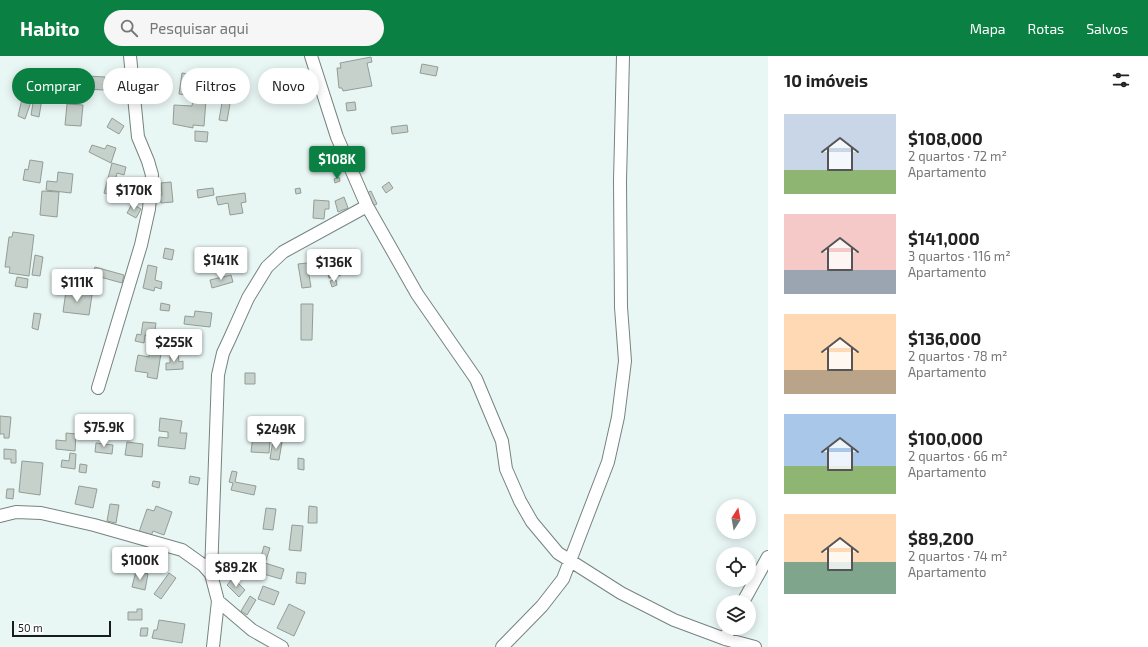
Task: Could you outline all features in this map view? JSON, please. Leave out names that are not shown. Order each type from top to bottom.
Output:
[{"type":"street","points":[[98,388],[141,245],[149,209],[152,175],[148,160],[138,138],[130,56]]},
{"type":"street","points":[[311,56],[337,138],[367,206],[417,294],[476,379],[502,441],[506,469],[520,501],[532,522],[558,553],[654,611],[725,639],[755,647]]},
{"type":"street","points":[[502,647],[542,606],[563,579],[608,462],[618,417],[625,360],[622,307],[620,181],[623,56]]},
{"type":"street","points":[[213,647],[218,600],[211,574],[218,375],[223,353],[248,298],[267,267],[283,252],[367,206]]},
{"type":"street","points":[[0,516],[16,512],[41,513],[94,525],[182,550],[203,565],[211,574]]},
{"type":"street","points":[[747,595],[768,557]]},
{"type":"street","points":[[218,600],[252,630],[282,647]]},
{"type":"street","points":[[725,639],[727,635]]},
{"type":"building","points":[[371,57],[372,62],[367,63],[372,86],[343,91],[342,88],[339,88],[337,68],[341,68],[340,63]]},
{"type":"building","points":[[422,64],[438,67],[436,76],[420,73]]},
{"type":"building","points":[[95,76],[103,77],[103,90],[95,90]]},
{"type":"building","points":[[181,80],[181,94],[179,94]]},
{"type":"building","points":[[355,102],[356,110],[347,111],[346,103]]},
{"type":"building","points":[[21,104],[30,104],[25,119],[18,116]]},
{"type":"building","points":[[33,104],[41,104],[39,117],[31,115]]},
{"type":"building","points":[[67,104],[83,105],[81,126],[65,125]]},
{"type":"building","points":[[192,104],[206,104],[204,126],[193,125],[193,128],[173,124],[174,105],[192,106]]},
{"type":"building","points":[[222,104],[230,104],[227,121],[219,120]]},
{"type":"building","points":[[112,118],[124,126],[119,134],[107,127]]},
{"type":"building","points":[[407,125],[408,132],[392,134],[391,127]]},
{"type":"building","points":[[195,131],[208,132],[207,142],[195,141]]},
{"type":"building","points":[[92,145],[105,149],[107,145],[116,148],[111,163],[89,152]]},
{"type":"building","points":[[30,160],[43,162],[40,183],[23,180],[25,169],[28,170]]},
{"type":"building","points":[[112,163],[126,167],[124,175],[117,173],[112,195],[104,193]]},
{"type":"building","points":[[58,172],[73,174],[71,193],[46,190],[47,181],[57,182]]},
{"type":"building","points":[[339,177],[340,181],[335,183],[334,179]]},
{"type":"building","points":[[171,182],[173,202],[161,203],[161,183]]},
{"type":"building","points":[[389,182],[393,188],[386,193],[382,187]]},
{"type":"building","points":[[213,188],[214,195],[198,198],[197,190]]},
{"type":"building","points":[[300,188],[301,193],[296,194],[295,189]]},
{"type":"building","points":[[42,191],[59,192],[57,217],[40,215]]},
{"type":"building","points":[[371,191],[377,204],[370,207],[364,194]]},
{"type":"building","points":[[245,193],[246,202],[241,203],[243,213],[230,215],[228,203],[218,205],[216,197]]},
{"type":"building","points":[[344,197],[348,208],[338,212],[335,201]]},
{"type":"building","points":[[314,200],[329,201],[329,209],[325,209],[324,219],[313,218]]},
{"type":"building","points":[[132,204],[141,209],[136,218],[127,213]]},
{"type":"building","points":[[13,232],[34,235],[29,276],[9,273],[10,267],[5,267],[9,237],[12,237]]},
{"type":"building","points":[[165,248],[174,250],[172,260],[163,258]]},
{"type":"building","points":[[335,252],[341,275],[329,278],[324,255]]},
{"type":"building","points":[[35,255],[43,257],[40,276],[32,275]]},
{"type":"building","points":[[307,263],[311,287],[302,288],[298,264]]},
{"type":"building","points":[[148,265],[157,267],[155,280],[162,282],[161,289],[155,287],[154,291],[143,288]]},
{"type":"building","points":[[95,267],[124,275],[122,283],[93,275]]},
{"type":"building","points":[[231,275],[233,282],[212,288],[210,280]]},
{"type":"building","points":[[17,277],[28,279],[27,288],[15,286]]},
{"type":"building","points":[[336,280],[337,285],[332,287],[330,281]]},
{"type":"building","points":[[66,291],[92,295],[89,315],[63,312]]},
{"type":"building","points":[[161,303],[170,305],[169,311],[160,310]]},
{"type":"building","points":[[301,304],[313,304],[312,340],[301,340]]},
{"type":"building","points":[[195,311],[212,313],[210,327],[184,324],[185,316],[194,317]]},
{"type":"building","points":[[34,313],[41,314],[38,330],[32,328]]},
{"type":"building","points":[[143,322],[156,323],[154,337],[145,335],[144,343],[135,341],[137,334],[141,335]]},
{"type":"building","points":[[175,346],[181,346],[181,352],[175,352]]},
{"type":"building","points":[[150,351],[161,353],[157,379],[147,377],[148,373],[135,371],[138,355],[149,357]]},
{"type":"building","points":[[170,353],[178,353],[179,362],[183,361],[183,369],[166,370],[166,363],[170,363]]},
{"type":"building","points":[[245,373],[255,373],[255,384],[245,384]]},
{"type":"building","points":[[0,416],[11,417],[9,438],[4,438],[4,434],[0,434]]},
{"type":"building","points":[[160,418],[182,421],[180,433],[187,433],[185,449],[158,446],[159,437],[168,438],[168,432],[159,431]]},
{"type":"building","points":[[254,427],[271,429],[269,453],[251,452]]},
{"type":"building","points":[[66,433],[76,434],[75,451],[56,449],[56,440],[66,441]]},
{"type":"building","points":[[273,440],[282,442],[279,460],[270,459]]},
{"type":"building","points":[[127,442],[143,444],[142,457],[125,455]]},
{"type":"building","points":[[96,443],[113,445],[112,454],[95,452]]},
{"type":"building","points":[[4,449],[16,450],[16,463],[11,463],[11,459],[4,459]]},
{"type":"building","points":[[70,453],[76,454],[75,469],[61,467],[62,460],[69,461]]},
{"type":"building","points":[[298,458],[304,459],[304,470],[298,469]]},
{"type":"building","points":[[22,461],[43,463],[40,495],[19,492]]},
{"type":"building","points":[[80,464],[87,465],[86,473],[79,472]]},
{"type":"building","points":[[232,471],[237,472],[235,482],[256,486],[254,495],[231,490],[233,483],[229,482]]},
{"type":"building","points":[[190,476],[200,478],[198,485],[189,483]]},
{"type":"building","points":[[153,481],[160,482],[159,488],[152,486]]},
{"type":"building","points":[[79,486],[97,489],[93,508],[75,504]]},
{"type":"building","points":[[7,489],[14,489],[13,499],[6,498]]},
{"type":"building","points":[[110,504],[119,505],[116,523],[107,521]]},
{"type":"building","points":[[156,506],[172,512],[164,535],[153,531],[151,536],[139,532],[147,509],[154,511]]},
{"type":"building","points":[[309,506],[317,507],[317,523],[308,523]]},
{"type":"building","points":[[266,508],[276,509],[273,530],[263,529]]},
{"type":"building","points":[[292,525],[303,526],[301,551],[289,550]]},
{"type":"building","points":[[264,546],[270,548],[265,563],[284,569],[281,579],[253,571],[256,559],[260,560]]},
{"type":"building","points":[[136,571],[148,574],[145,590],[132,587]]},
{"type":"building","points":[[297,572],[306,573],[305,584],[296,583]]},
{"type":"building","points":[[169,573],[176,578],[161,599],[154,594]]},
{"type":"building","points":[[233,578],[245,590],[239,597],[227,585]]},
{"type":"building","points":[[263,586],[279,592],[274,605],[258,599]]},
{"type":"building","points":[[250,596],[256,600],[247,615],[241,611]]},
{"type":"building","points":[[289,604],[305,612],[294,636],[277,628]]},
{"type":"building","points":[[137,609],[142,609],[142,620],[128,620],[128,612],[137,612]]},
{"type":"building","points":[[159,620],[185,624],[182,643],[152,638],[154,630],[157,630]]},
{"type":"building","points":[[141,628],[148,628],[147,636],[140,636]]}]
